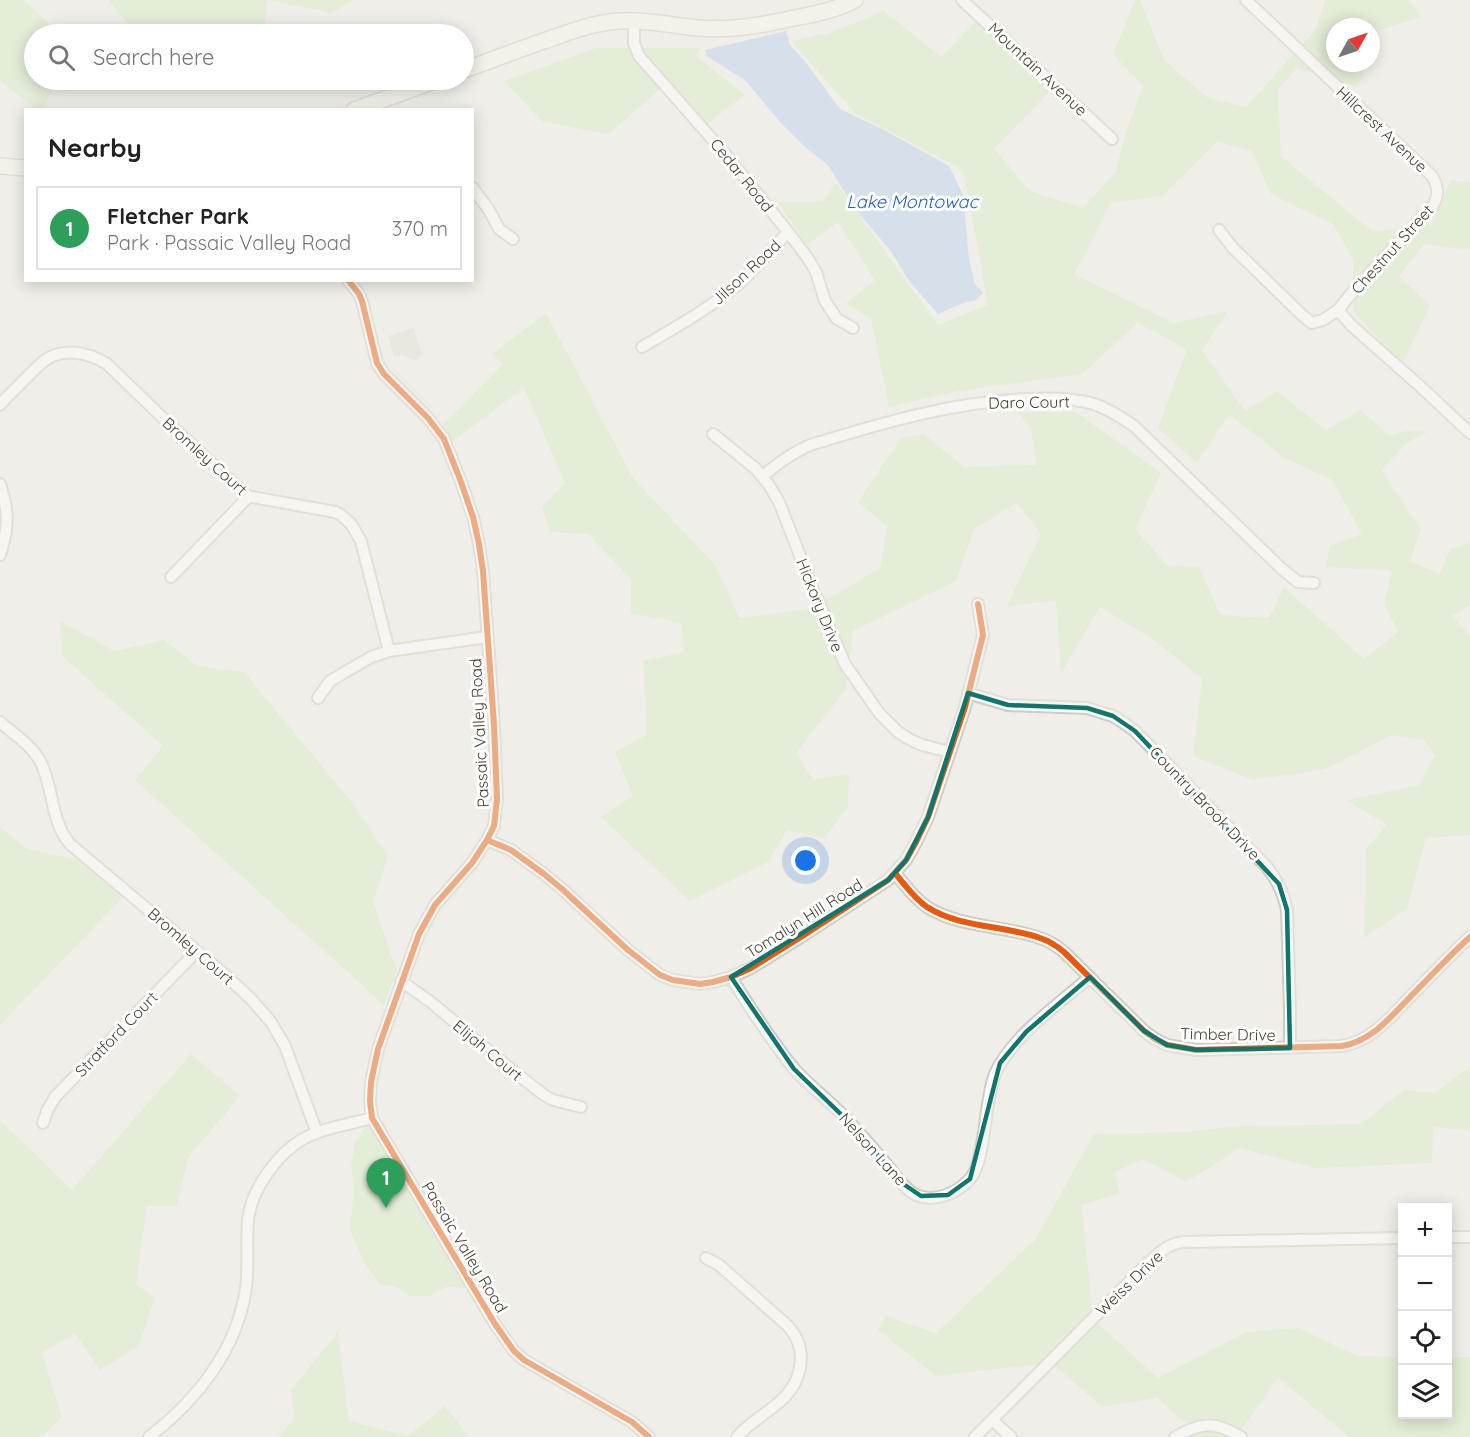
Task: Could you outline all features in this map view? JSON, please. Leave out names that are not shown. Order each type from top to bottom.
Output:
[{"type":"main road","points":[[474,66],[595,25],[634,21],[697,28],[745,27],[827,11],[855,0]]},
{"type":"main road","points":[[366,108],[385,105],[416,90]]},
{"type":"main road","points":[[0,166],[24,168]]},
{"type":"street","name":"Mountain Avenue","points":[[962,0],[1113,139]]},
{"type":"street","name":"Hillcrest Avenue","points":[[1246,0],[1432,176],[1437,185]]},
{"type":"street","name":"Cedar Road","points":[[634,21],[634,43],[639,56],[727,156],[788,232],[816,272],[825,301],[837,319],[853,328]]},
{"type":"street","name":"Chestnut Street","points":[[1338,310],[1432,207],[1438,195],[1437,185]]},
{"type":"street","points":[[474,190],[499,229],[513,239]]},
{"type":"street","points":[[1219,230],[1233,248],[1303,316],[1312,323],[1323,320],[1338,310],[1351,325],[1470,433]]},
{"type":"street","name":"Jilson Road","points":[[642,347],[694,316],[738,284],[788,232]]},
{"type":"street","name":"Passaic Valley Road","points":[[350,282],[362,301],[377,363],[388,379],[428,417],[444,439],[473,518],[483,571],[494,719],[497,799],[494,826],[487,840],[472,863],[444,894],[418,934],[378,1049],[371,1082],[372,1118],[495,1324],[514,1351],[530,1364],[632,1422],[649,1437]]},
{"type":"street","name":"Bromley Court","points":[[0,405],[49,358],[69,352],[96,357],[107,364],[249,496],[335,512],[351,524],[361,542],[389,651]]},
{"type":"street","name":"Daro Court","points":[[763,476],[794,452],[810,445],[923,413],[1007,399],[1073,400],[1106,408],[1134,426],[1282,569],[1298,582],[1314,583]]},
{"type":"street","name":"Hickory Drive","points":[[713,434],[763,476],[779,502],[845,664],[879,713],[898,732],[909,739],[950,752]]},
{"type":"street","points":[[0,484],[7,508],[7,521],[6,535],[0,555]]},
{"type":"street","points":[[171,578],[249,496]]},
{"type":"street","name":"Tomalyn Hill Road","points":[[487,840],[511,850],[544,874],[628,950],[660,975],[673,980],[700,984],[731,977],[751,968],[888,880],[911,851],[938,790],[968,693],[983,635],[978,604]]},
{"type":"street","points":[[318,698],[330,681],[371,657],[389,651],[487,637]]},
{"type":"street","name":"Country Brook Drive","points":[[968,693],[1008,705],[1087,708],[1113,716],[1135,731],[1267,867],[1279,884],[1287,910],[1290,1048]]},
{"type":"street","name":"Bromley Court","points":[[0,722],[38,758],[62,833],[70,844],[223,973],[251,999],[271,1022],[285,1046],[317,1133]]},
{"type":"street","name":"Timber Drive","points":[[895,873],[916,898],[938,913],[963,921],[1041,938],[1064,952],[1155,1039],[1167,1045],[1196,1050],[1349,1045],[1368,1037],[1388,1020],[1470,937]]},
{"type":"street","name":"Stratford Court","points":[[43,1123],[55,1097],[196,951]]},
{"type":"street","name":"Nelson Lane","points":[[731,977],[748,1006],[794,1069],[850,1123],[902,1183],[915,1194],[935,1198],[954,1192],[974,1173],[979,1161],[990,1090],[1000,1064],[1026,1032],[1090,977]]},
{"type":"street","name":"Elijah Court","points":[[401,981],[441,1010],[543,1095],[581,1107]]},
{"type":"street","points":[[149,1437],[169,1422],[209,1379],[235,1328],[246,1289],[248,1220],[251,1207],[258,1188],[274,1165],[304,1138],[372,1118]]},
{"type":"street","points":[[1452,1237],[1470,1237]]},
{"type":"street","name":"Weiss Drive","points":[[975,1437],[1149,1262],[1170,1245],[1183,1242],[1398,1238]]},
{"type":"street","points":[[706,1258],[719,1265],[788,1326],[801,1349],[800,1370],[791,1388],[778,1404],[737,1437]]},
{"type":"street","points":[[992,1420],[1011,1437]]},
{"type":"street","points":[[1175,1437],[1205,1425],[1218,1426],[1241,1437]]},
{"type":"highlighted area","points":[[968,693],[1008,705],[1087,708],[1113,716],[1135,731],[1279,884],[1287,910],[1290,1048],[1196,1050],[1167,1045],[1144,1031],[1090,977],[1026,1032],[1000,1063],[970,1179],[948,1195],[921,1196],[902,1183],[850,1123],[794,1069],[731,977],[888,880],[906,860],[928,817]]},
{"type":"green space","points":[[0,0],[24,0],[49,24],[24,24],[24,90],[53,90],[44,108],[35,108],[0,81]]},
{"type":"green space","points":[[109,0],[267,0],[266,24],[128,24]]},
{"type":"green space","points":[[267,0],[353,0],[331,13]]},
{"type":"green space","points":[[1135,0],[1140,0],[1164,60],[1208,98],[1246,107],[1316,29],[1325,0],[1409,0],[1421,17],[1380,30],[1380,18],[1326,18],[1326,72],[1364,72],[1357,87],[1297,68],[1278,89],[1281,156],[1373,232],[1431,224],[1451,180],[1470,182],[1470,250],[1424,244],[1399,276],[1430,306],[1402,364],[1353,311],[1353,260],[1334,225],[1271,194],[1252,151],[1217,142],[1162,196],[1111,203],[1074,274],[1173,323],[1228,311],[1202,350],[1245,411],[1277,391],[1326,430],[1360,410],[1389,435],[1411,430],[1427,432],[1407,443],[1381,470],[1421,529],[1410,561],[1440,574],[1450,549],[1470,543],[1470,606],[1452,616],[1470,636],[1470,835],[1426,838],[1407,909],[1364,938],[1366,849],[1387,825],[1347,800],[1419,785],[1435,756],[1424,740],[1392,735],[1325,769],[1253,780],[1193,756],[1202,678],[1151,638],[1100,607],[1061,673],[1056,601],[1007,606],[1041,534],[1017,503],[974,529],[956,581],[853,631],[846,689],[796,753],[813,780],[849,774],[848,807],[824,838],[787,830],[768,862],[690,901],[601,817],[633,796],[615,752],[647,734],[643,661],[684,652],[681,623],[631,613],[631,579],[588,534],[550,532],[542,507],[565,483],[524,387],[448,445],[438,430],[503,364],[492,354],[546,313],[633,478],[716,566],[739,618],[806,609],[835,595],[880,568],[887,526],[858,502],[901,438],[924,434],[964,467],[1036,465],[1031,428],[1018,412],[1076,412],[1161,473],[1135,529],[1167,565],[1199,567],[1220,615],[1269,618],[1284,587],[1364,659],[1398,632],[1384,604],[1392,571],[1326,567],[1330,546],[1362,534],[1332,480],[1285,458],[1229,415],[1197,463],[1158,428],[1187,349],[1138,323],[1082,374],[958,391],[889,407],[871,319],[846,303],[875,280],[838,222],[807,245],[778,202],[823,202],[836,183],[938,325],[987,305],[963,170],[856,114],[791,41],[829,33],[883,10],[941,57],[980,17],[1055,86],[994,149],[1030,191],[1083,208],[1116,171],[1125,135],[1143,86],[1113,54]]},
{"type":"green space","points":[[596,48],[701,48],[696,56],[745,95],[704,126],[667,83],[609,134],[543,122],[504,81]]},
{"type":"green space","points":[[60,621],[114,651],[164,640],[197,666],[244,672],[355,806],[388,856],[373,902],[397,971],[384,1005],[135,780],[163,746],[62,656]]},
{"type":"green space","points":[[0,827],[27,849],[90,862],[128,892],[0,1025]]},
{"type":"green space","points":[[191,1054],[240,1096],[188,1158],[177,1206],[147,1206],[136,1284],[155,1298],[139,1346],[100,1370],[75,1333],[42,1353],[62,1417],[41,1437],[0,1437],[0,1120],[72,1190]]},
{"type":"green space","points":[[1470,1067],[1470,1131],[1433,1127],[1432,1163],[1316,1168],[1240,1148],[1186,1182],[1144,1159],[1115,1172],[1120,1193],[1082,1205],[1093,1319],[1158,1378],[1246,1332],[1299,1328],[1357,1356],[1398,1357],[1398,1419],[1452,1419],[1452,1357],[1470,1357],[1470,1437],[1349,1437],[1278,1378],[1236,1437],[1184,1437],[1191,1428],[1157,1398],[1102,1407],[1052,1363],[936,1376],[878,1330],[886,1316],[936,1333],[1035,1240],[1094,1134],[1187,1132],[1239,1126],[1361,1124],[1404,1090],[1434,1093]]},
{"type":"green space","points":[[369,1123],[469,1288],[446,1287],[430,1296],[410,1296],[396,1287],[379,1284],[364,1262],[350,1229],[354,1187],[351,1165],[355,1142]]},
{"type":"green space","points":[[338,1332],[349,1421],[408,1436],[445,1406],[469,1437],[278,1437],[294,1419],[291,1390]]},
{"type":"shaded area","points":[[414,328],[422,354],[416,361],[403,355],[394,357],[388,336]]},
{"type":"water","name":"Lake Montowac","points":[[786,31],[790,45],[840,109],[886,131],[949,166],[963,195],[969,259],[975,284],[983,293],[976,300],[938,314],[910,282],[890,250],[855,209],[828,165],[805,147],[780,122],[746,81],[707,56],[705,50]]},
{"type":"cycle path","points":[[350,282],[362,301],[377,363],[384,374],[428,418],[444,439],[473,517],[483,571],[497,799],[494,826],[487,840],[472,863],[435,905],[419,934],[378,1049],[371,1082],[372,1118],[495,1324],[514,1351],[524,1360],[632,1422],[649,1437]]},
{"type":"cycle path","points":[[487,840],[511,850],[544,874],[628,950],[660,975],[673,980],[700,984],[731,977],[751,968],[888,880],[906,860],[928,817],[965,707],[983,635],[978,604]]},
{"type":"cycle path","points":[[895,873],[918,900],[940,914],[968,923],[1026,934],[1053,944],[1064,952],[1144,1031],[1167,1045],[1196,1050],[1342,1046],[1363,1039],[1381,1026],[1470,937]]},
{"type":"place","name":"Fletcher Park","points":[[386,1208]]}]
